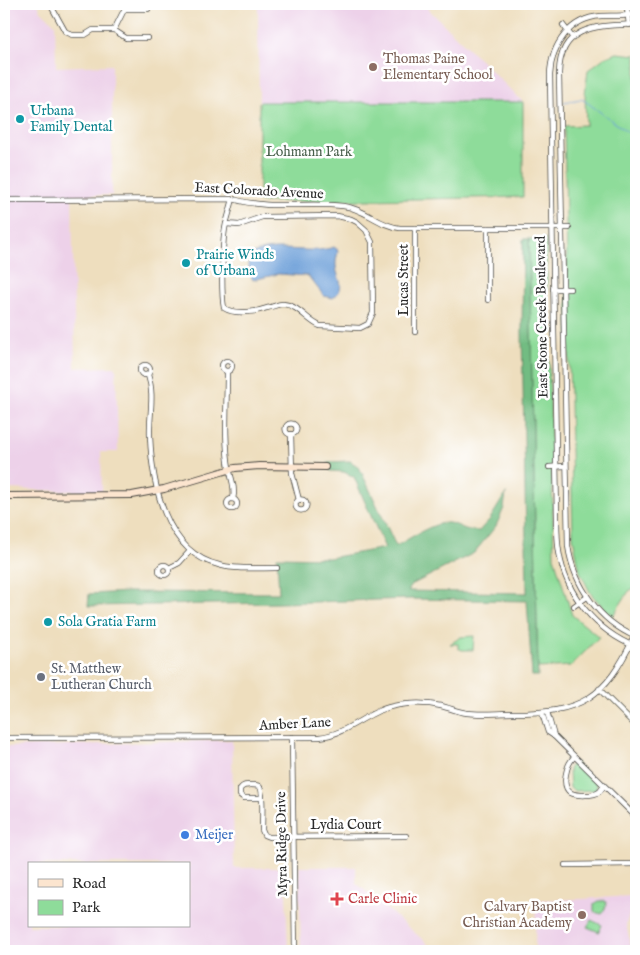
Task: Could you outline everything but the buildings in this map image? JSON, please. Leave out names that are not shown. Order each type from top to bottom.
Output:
[{"type":"street","points":[[50,4],[65,32],[72,35],[85,34],[93,30],[114,30],[126,38],[147,38]]},
{"type":"street","points":[[114,30],[126,6],[148,9]]},
{"type":"street","points":[[627,8],[628,24]]},
{"type":"street","name":"East Stone Creek Boulevard","points":[[636,14],[593,17],[577,23],[558,42],[550,66],[559,552],[564,573],[579,603],[605,629],[636,647]]},
{"type":"street","points":[[563,25],[573,38],[595,26],[636,24]]},
{"type":"street","name":"East Stone Creek Boulevard","points":[[573,38],[565,48],[560,60],[565,466],[569,554],[575,575],[587,597],[609,620],[635,637]]},
{"type":"street","points":[[550,95],[560,95]]},
{"type":"street","points":[[226,224],[238,225],[262,217],[337,216],[357,222],[369,234],[373,250],[374,313],[370,322],[360,328],[326,328],[314,324],[296,309],[286,305],[258,311],[227,310],[224,306],[224,232],[226,224],[233,199]]},
{"type":"street","name":"East Colorado Avenue","points":[[4,200],[233,199],[267,206],[344,206],[358,210],[391,227],[569,228]]},
{"type":"street","name":"Lucas Street","points":[[415,228],[415,332]]},
{"type":"street","points":[[488,228],[488,300]]},
{"type":"street","points":[[553,289],[570,289]]},
{"type":"street","points":[[227,372],[227,445],[229,469],[234,491],[233,499]]},
{"type":"street","points":[[148,375],[152,393],[151,445],[158,490],[174,531],[180,541],[201,558],[219,565],[277,568]]},
{"type":"street","points":[[291,434],[291,466],[299,500]]},
{"type":"street","points":[[4,496],[114,496],[158,490],[229,469],[252,466],[325,466]]},
{"type":"street","points":[[549,467],[565,466]]},
{"type":"street","points":[[169,568],[178,563],[190,550]]},
{"type":"street","points":[[574,606],[587,597]]},
{"type":"street","name":"Amber Lane","points":[[4,738],[319,737],[335,734],[350,728],[373,713],[391,706],[401,705],[432,705],[472,714],[545,713],[575,705],[599,690],[616,671],[635,637]]},
{"type":"street","points":[[599,690],[636,726]]},
{"type":"street","points":[[545,713],[548,732],[636,817]]},
{"type":"street","name":"Myra Ridge Drive","points":[[292,737],[294,951]]},
{"type":"street","points":[[574,757],[566,767],[566,784],[569,791],[573,794],[594,794],[598,793],[604,786]]},
{"type":"street","points":[[246,785],[259,786],[262,791],[262,798],[244,798],[240,795],[240,789],[246,785]]},
{"type":"street","name":"Lydia Court","points":[[262,798],[262,830],[264,835],[268,837],[406,836]]},
{"type":"street","points":[[565,865],[636,864]]},
{"type":"shaded area","points":[[4,4],[38,4],[40,10],[55,24],[56,67],[112,65],[112,195],[72,195],[75,368],[116,367],[118,452],[101,452],[102,492],[7,489],[4,397]]},
{"type":"shaded area","name":"Thomas Paine Elementary School","points":[[258,4],[423,4],[523,102],[259,102]]},
{"type":"shaded area","points":[[232,740],[234,868],[285,868],[288,951],[6,951],[7,846],[4,809],[5,747]]},
{"type":"shaded area","name":"Carle Clinic","points":[[299,867],[356,867],[356,883],[428,944],[420,951],[301,951]]},
{"type":"shaded area","name":"Calvary Baptist Christian Academy","points":[[630,896],[632,906],[626,924],[632,951],[535,951],[536,900]]},
{"type":"green space","points":[[617,53],[636,55],[636,587],[629,591],[612,617],[591,594],[580,572],[573,538],[564,126],[586,125],[585,95],[588,70],[604,58]]},
{"type":"green space","name":"Lohmann Park","points":[[259,102],[523,102],[523,197],[259,202]]},
{"type":"green space","points":[[523,239],[529,239],[538,676],[532,676],[527,601],[409,599],[88,606],[89,594],[128,592],[279,593],[277,557],[329,558],[385,548],[354,477],[344,472],[330,471],[328,462],[350,461],[359,467],[396,546],[422,531],[443,523],[479,531],[490,519],[506,493],[504,508],[496,526],[474,553],[413,584],[408,591],[527,593],[522,333]]},
{"type":"green space","points":[[529,239],[546,239],[554,557],[572,615],[599,637],[571,666],[538,668]]},
{"type":"green space","points":[[474,636],[473,650],[462,650],[458,648],[458,644],[450,644],[461,637]]},
{"type":"green space","points":[[573,763],[576,763],[597,783],[596,790],[575,791],[570,788],[569,770]]},
{"type":"green space","points":[[599,901],[605,901],[607,904],[602,914],[594,912],[594,904]]},
{"type":"green space","points":[[591,920],[602,925],[599,932],[587,927]]},
{"type":"water","points":[[334,247],[338,250],[336,268],[341,285],[338,293],[333,298],[324,296],[308,276],[278,274],[253,280],[250,274],[250,256],[259,252],[279,249],[313,250]]},
{"type":"waterway","points":[[564,102],[581,99],[585,101],[633,136],[636,142]]},
{"type":"place","name":"Thomas Paine Elementary School","points":[[373,67]]},
{"type":"place","name":"Urbana Family Dental","points":[[20,119]]},
{"type":"place","name":"Prairie Winds of Urbana","points":[[186,263]]},
{"type":"place","name":"Sola Gratia Farm","points":[[48,622]]},
{"type":"place","name":"St. Matthew Lutheran Church","points":[[41,677]]},
{"type":"place","name":"Meijer","points":[[185,835]]},
{"type":"place","name":"Carle Clinic","points":[[337,899]]},
{"type":"place","name":"Calvary Baptist Christian Academy","points":[[582,915]]}]
